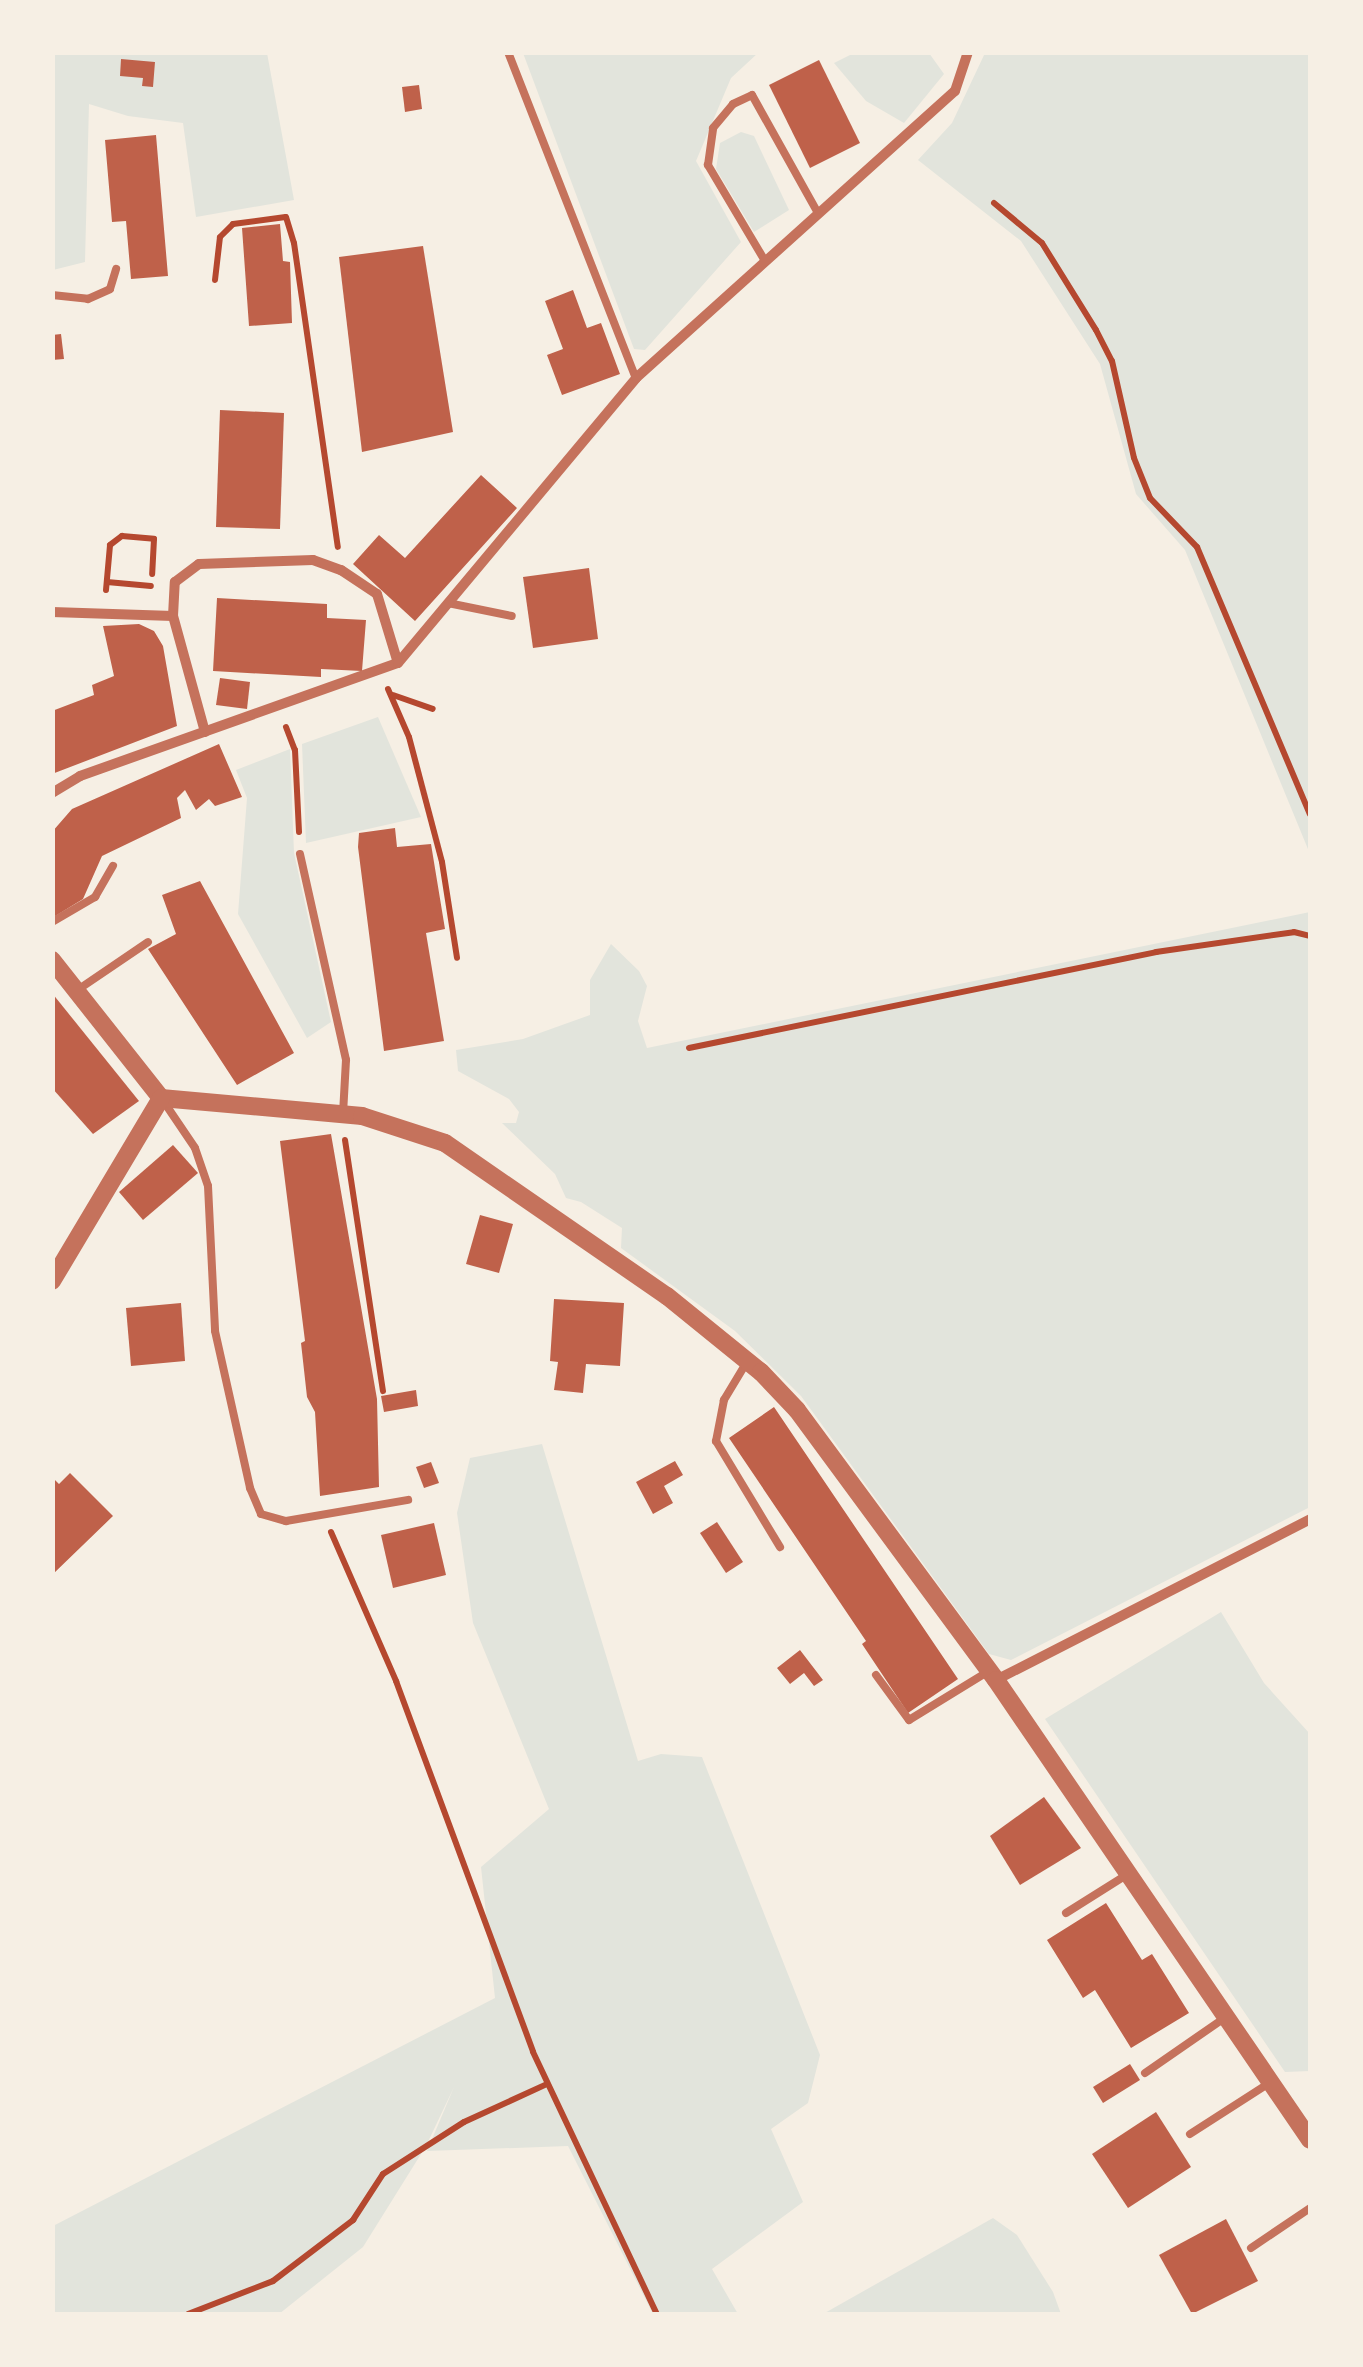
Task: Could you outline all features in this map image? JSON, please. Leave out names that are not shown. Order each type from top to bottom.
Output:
[{"type":"street","points":[[52,794],[80,776],[398,663],[636,378],[955,91],[968,52]]},
{"type":"street","points":[[205,732],[173,616],[175,582],[198,564],[313,560],[337,568],[377,594],[398,663]]},
{"type":"street","points":[[52,612],[173,616]]},
{"type":"street","points":[[52,960],[162,1098],[344,1114],[406,1127],[445,1142],[667,1296],[748,1360],[797,1410],[992,1676],[1310,2140]]},
{"type":"street","points":[[52,1281],[162,1098]]},
{"type":"street","points":[[992,1676],[1310,1519]]},
{"type":"lane","points":[[508,52],[636,378]]},
{"type":"lane","points":[[765,261],[708,164],[714,128],[734,104],[752,95],[818,214]]},
{"type":"lane","points":[[52,295],[88,299],[110,288],[116,269]]},
{"type":"lane","points":[[448,604],[512,616]]},
{"type":"lane","points":[[300,854],[346,1060],[344,1114]]},
{"type":"lane","points":[[52,922],[95,898],[114,866]]},
{"type":"lane","points":[[76,991],[148,942]]},
{"type":"lane","points":[[162,1098],[196,1148],[208,1186],[214,1331],[250,1488],[261,1514],[273,1520],[408,1500]]},
{"type":"lane","points":[[748,1360],[724,1400],[716,1442],[780,1547]]},
{"type":"lane","points":[[876,1675],[909,1720],[992,1676]]},
{"type":"lane","points":[[1066,1914],[1128,1874]]},
{"type":"lane","points":[[1145,2073],[1226,2018]]},
{"type":"lane","points":[[1190,2134],[1271,2082]]},
{"type":"lane","points":[[1251,2248],[1310,2208]]},
{"type":"path","points":[[994,204],[1042,243],[1096,330],[1112,361],[1134,458],[1150,498],[1197,548],[1310,814]]},
{"type":"path","points":[[215,280],[220,237],[234,224],[286,217],[294,243],[338,538],[337,568]]},
{"type":"path","points":[[104,614],[110,545],[122,536],[154,539]]},
{"type":"path","points":[[107,582],[151,586]]},
{"type":"path","points":[[367,674],[392,694],[433,709]]},
{"type":"path","points":[[392,694],[409,737],[442,862],[457,958]]},
{"type":"path","points":[[278,706],[296,750],[300,854]]},
{"type":"path","points":[[688,1048],[1156,952],[1294,932],[1310,936]]},
{"type":"path","points":[[344,1114],[346,1162],[382,1391]]},
{"type":"path","points":[[324,1515],[396,1681],[462,1866],[548,2084],[657,2314]]},
{"type":"path","points":[[188,2314],[273,2281],[353,2220],[383,2174],[464,2122],[548,2084]]},
{"type":"shaded area","points":[[52,53],[267,53],[294,200],[196,217],[183,123],[128,116],[89,104],[85,262],[53,270]]},
{"type":"shaded area","points":[[523,53],[758,53],[731,78],[696,161],[741,242],[645,350],[634,349]]},
{"type":"shaded area","points":[[854,53],[929,53],[944,74],[904,123],[866,101],[834,63]]},
{"type":"shaded area","points":[[985,53],[1310,53],[1310,854],[1185,550],[1136,494],[1100,364],[1021,241],[918,160],[952,123]]},
{"type":"shaded area","points":[[741,132],[754,136],[789,210],[754,232],[716,169],[720,143]]},
{"type":"shaded area","points":[[378,717],[421,817],[306,843],[302,744]]},
{"type":"shaded area","points":[[290,749],[294,853],[331,1022],[307,1038],[238,914],[247,798],[236,770]]},
{"type":"shaded area","points":[[1310,912],[1310,1507],[1011,1660],[989,1654],[801,1396],[735,1331],[621,1248],[622,1228],[581,1202],[566,1198],[555,1174],[502,1123],[516,1123],[519,1112],[509,1099],[458,1071],[456,1050],[523,1039],[590,1015],[590,980],[611,944],[639,971],[647,986],[638,1021],[647,1048]]},
{"type":"shaded area","points":[[542,1444],[638,1761],[661,1754],[702,1757],[820,2055],[808,2103],[771,2129],[803,2202],[712,2269],[738,2314],[653,2314],[568,2146],[427,2151],[454,2087],[426,2146],[363,2247],[279,2314],[53,2314],[53,2226],[495,1998],[481,1867],[549,1809],[473,1623],[457,1513],[470,1458]]},
{"type":"shaded area","points":[[1221,1612],[1264,1683],[1310,1734],[1310,2071],[1285,2072],[1045,1719]]},
{"type":"shaded area","points":[[993,2218],[1017,2235],[1053,2292],[1061,2314],[823,2314]]},
{"type":"building","points":[[121,59],[155,62],[153,87],[142,86],[143,78],[120,76]]},
{"type":"building","points":[[819,60],[860,143],[810,168],[769,85]]},
{"type":"building","points":[[419,85],[422,109],[405,112],[402,87]]},
{"type":"building","points":[[156,135],[168,276],[131,279],[126,221],[112,222],[105,140]]},
{"type":"building","points":[[280,224],[283,261],[290,262],[292,323],[249,326],[242,228]]},
{"type":"building","points":[[423,246],[453,432],[362,452],[339,257]]},
{"type":"building","points":[[573,290],[587,328],[601,323],[620,374],[562,395],[547,355],[563,349],[545,301]]},
{"type":"building","points":[[61,334],[64,359],[52,360],[52,335]]},
{"type":"building","points":[[220,410],[284,413],[280,529],[216,527]]},
{"type":"building","points":[[481,475],[517,508],[415,621],[353,564],[379,535],[405,558]]},
{"type":"building","points":[[589,568],[598,639],[533,648],[523,577]]},
{"type":"building","points":[[217,598],[327,604],[327,618],[366,620],[362,671],[321,669],[321,677],[213,671]]},
{"type":"building","points":[[139,624],[154,631],[163,646],[177,726],[52,774],[52,711],[94,695],[92,685],[114,676],[103,626]]},
{"type":"building","points":[[220,678],[250,682],[247,709],[216,705]]},
{"type":"building","points":[[219,744],[242,797],[215,806],[209,799],[196,810],[185,790],[177,798],[181,818],[102,856],[83,899],[52,918],[52,832],[72,809]]},
{"type":"building","points":[[395,828],[397,847],[431,844],[445,929],[426,933],[444,1041],[384,1051],[358,847],[359,833]]},
{"type":"building","points":[[200,881],[294,1053],[237,1085],[148,949],[176,934],[162,895]]},
{"type":"building","points":[[52,993],[139,1101],[93,1134],[52,1088]]},
{"type":"building","points":[[331,1134],[377,1399],[379,1487],[320,1496],[315,1412],[307,1397],[301,1343],[305,1341],[280,1141]]},
{"type":"building","points":[[173,1145],[198,1173],[143,1220],[119,1192]]},
{"type":"building","points":[[480,1215],[513,1224],[499,1273],[466,1264]]},
{"type":"building","points":[[554,1299],[624,1303],[620,1366],[586,1364],[583,1393],[554,1390],[558,1362],[550,1361]]},
{"type":"building","points":[[181,1303],[185,1361],[131,1366],[126,1308]]},
{"type":"building","points":[[416,1390],[418,1406],[384,1412],[381,1396]]},
{"type":"building","points":[[774,1407],[958,1679],[908,1713],[862,1644],[866,1641],[729,1438]]},
{"type":"building","points":[[675,1461],[683,1475],[664,1486],[673,1503],[653,1514],[636,1482]]},
{"type":"building","points":[[431,1462],[439,1483],[424,1488],[416,1467]]},
{"type":"building","points":[[70,1473],[113,1516],[52,1575],[52,1477],[59,1484]]},
{"type":"building","points":[[717,1522],[743,1562],[726,1573],[700,1533]]},
{"type":"building","points":[[434,1523],[446,1575],[393,1588],[381,1535]]},
{"type":"building","points":[[800,1650],[823,1680],[814,1686],[804,1673],[790,1684],[777,1668]]},
{"type":"building","points":[[1044,1797],[1081,1848],[1020,1885],[990,1836]]},
{"type":"building","points":[[1106,1903],[1142,1960],[1152,1954],[1189,2013],[1131,2048],[1095,1990],[1083,1998],[1047,1940]]},
{"type":"building","points":[[1130,2064],[1140,2080],[1103,2103],[1093,2087]]},
{"type":"building","points":[[1156,2112],[1191,2167],[1128,2208],[1092,2154]]},
{"type":"building","points":[[1226,2219],[1258,2281],[1192,2314],[1159,2255]]}]
